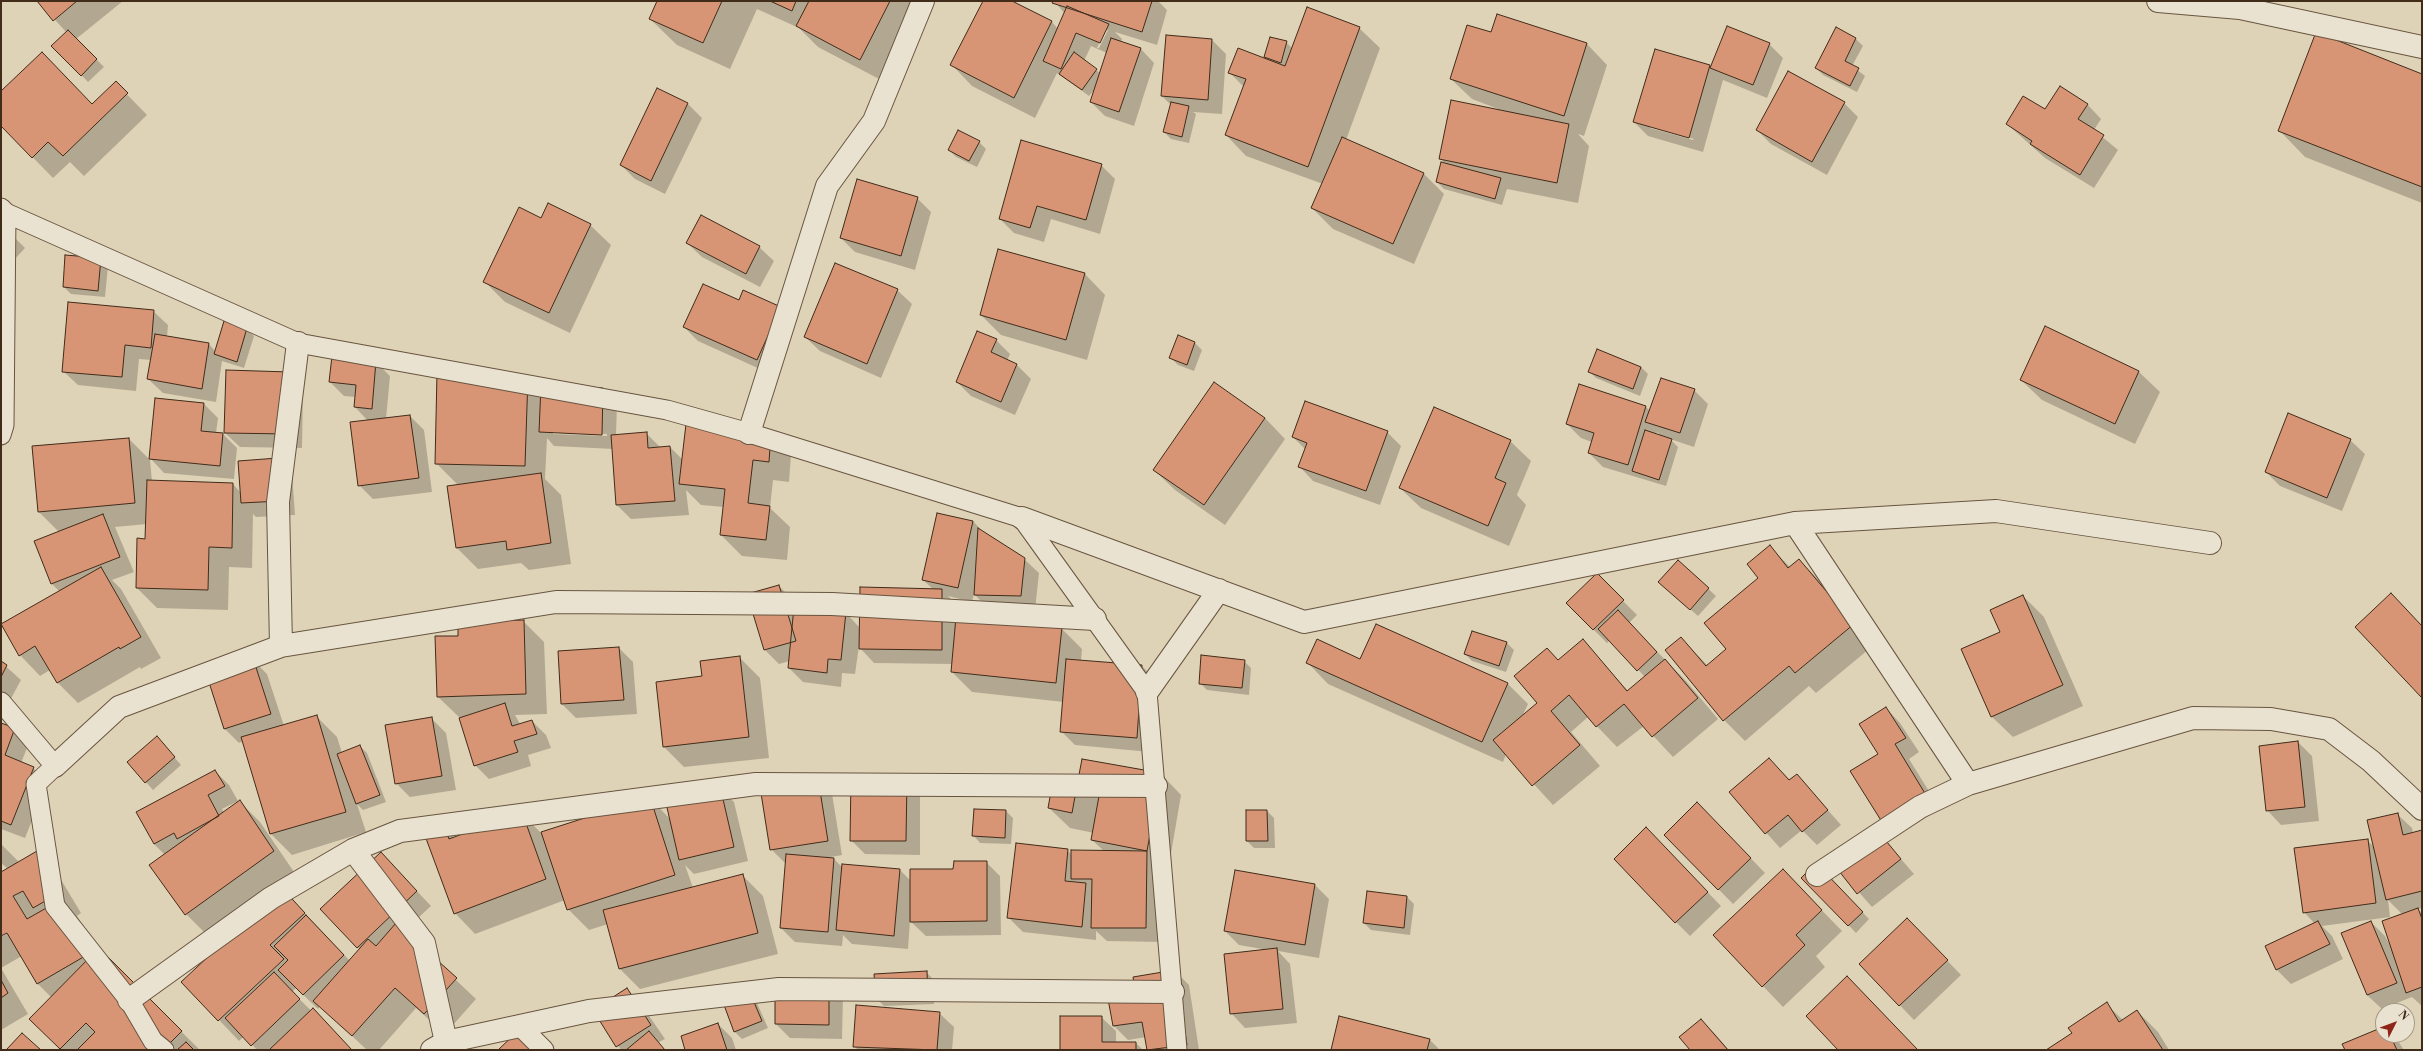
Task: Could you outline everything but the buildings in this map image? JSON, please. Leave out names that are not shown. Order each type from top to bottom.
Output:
[{"type":"street","points":[[749,432],[827,186],[874,121],[892,72],[923,1]]},
{"type":"street","points":[[2158,1],[2240,8],[2422,48]]},
{"type":"street","points":[[281,646],[278,502],[298,343]]},
{"type":"street","points":[[1022,518],[1304,622],[1795,523],[1996,511],[2210,543]]},
{"type":"street","points":[[1795,523],[1968,784]]},
{"type":"street","points":[[1147,692],[1219,590]]},
{"type":"street","points":[[55,766],[119,707],[281,646],[556,602],[832,604],[1095,619]]},
{"type":"street","points":[[1818,875],[1920,807],[1968,784],[2193,718],[2271,718],[2329,729],[2372,761],[2422,809]]},
{"type":"street","points":[[129,1000],[271,898],[353,850],[400,831],[756,784],[1156,786]]},
{"type":"street","points":[[353,850],[424,943],[439,1046],[590,1011],[779,988],[1172,992]]},
{"type":"lane","points":[[1,436],[4,425],[4,210],[298,343],[667,410],[749,432],[1022,518],[1147,692],[1177,1050]]},
{"type":"lane","points":[[1,702],[55,766],[36,784],[55,906],[129,1000],[153,1041],[164,1050]]},
{"type":"lane","points":[[520,1026],[544,1050]]}]
